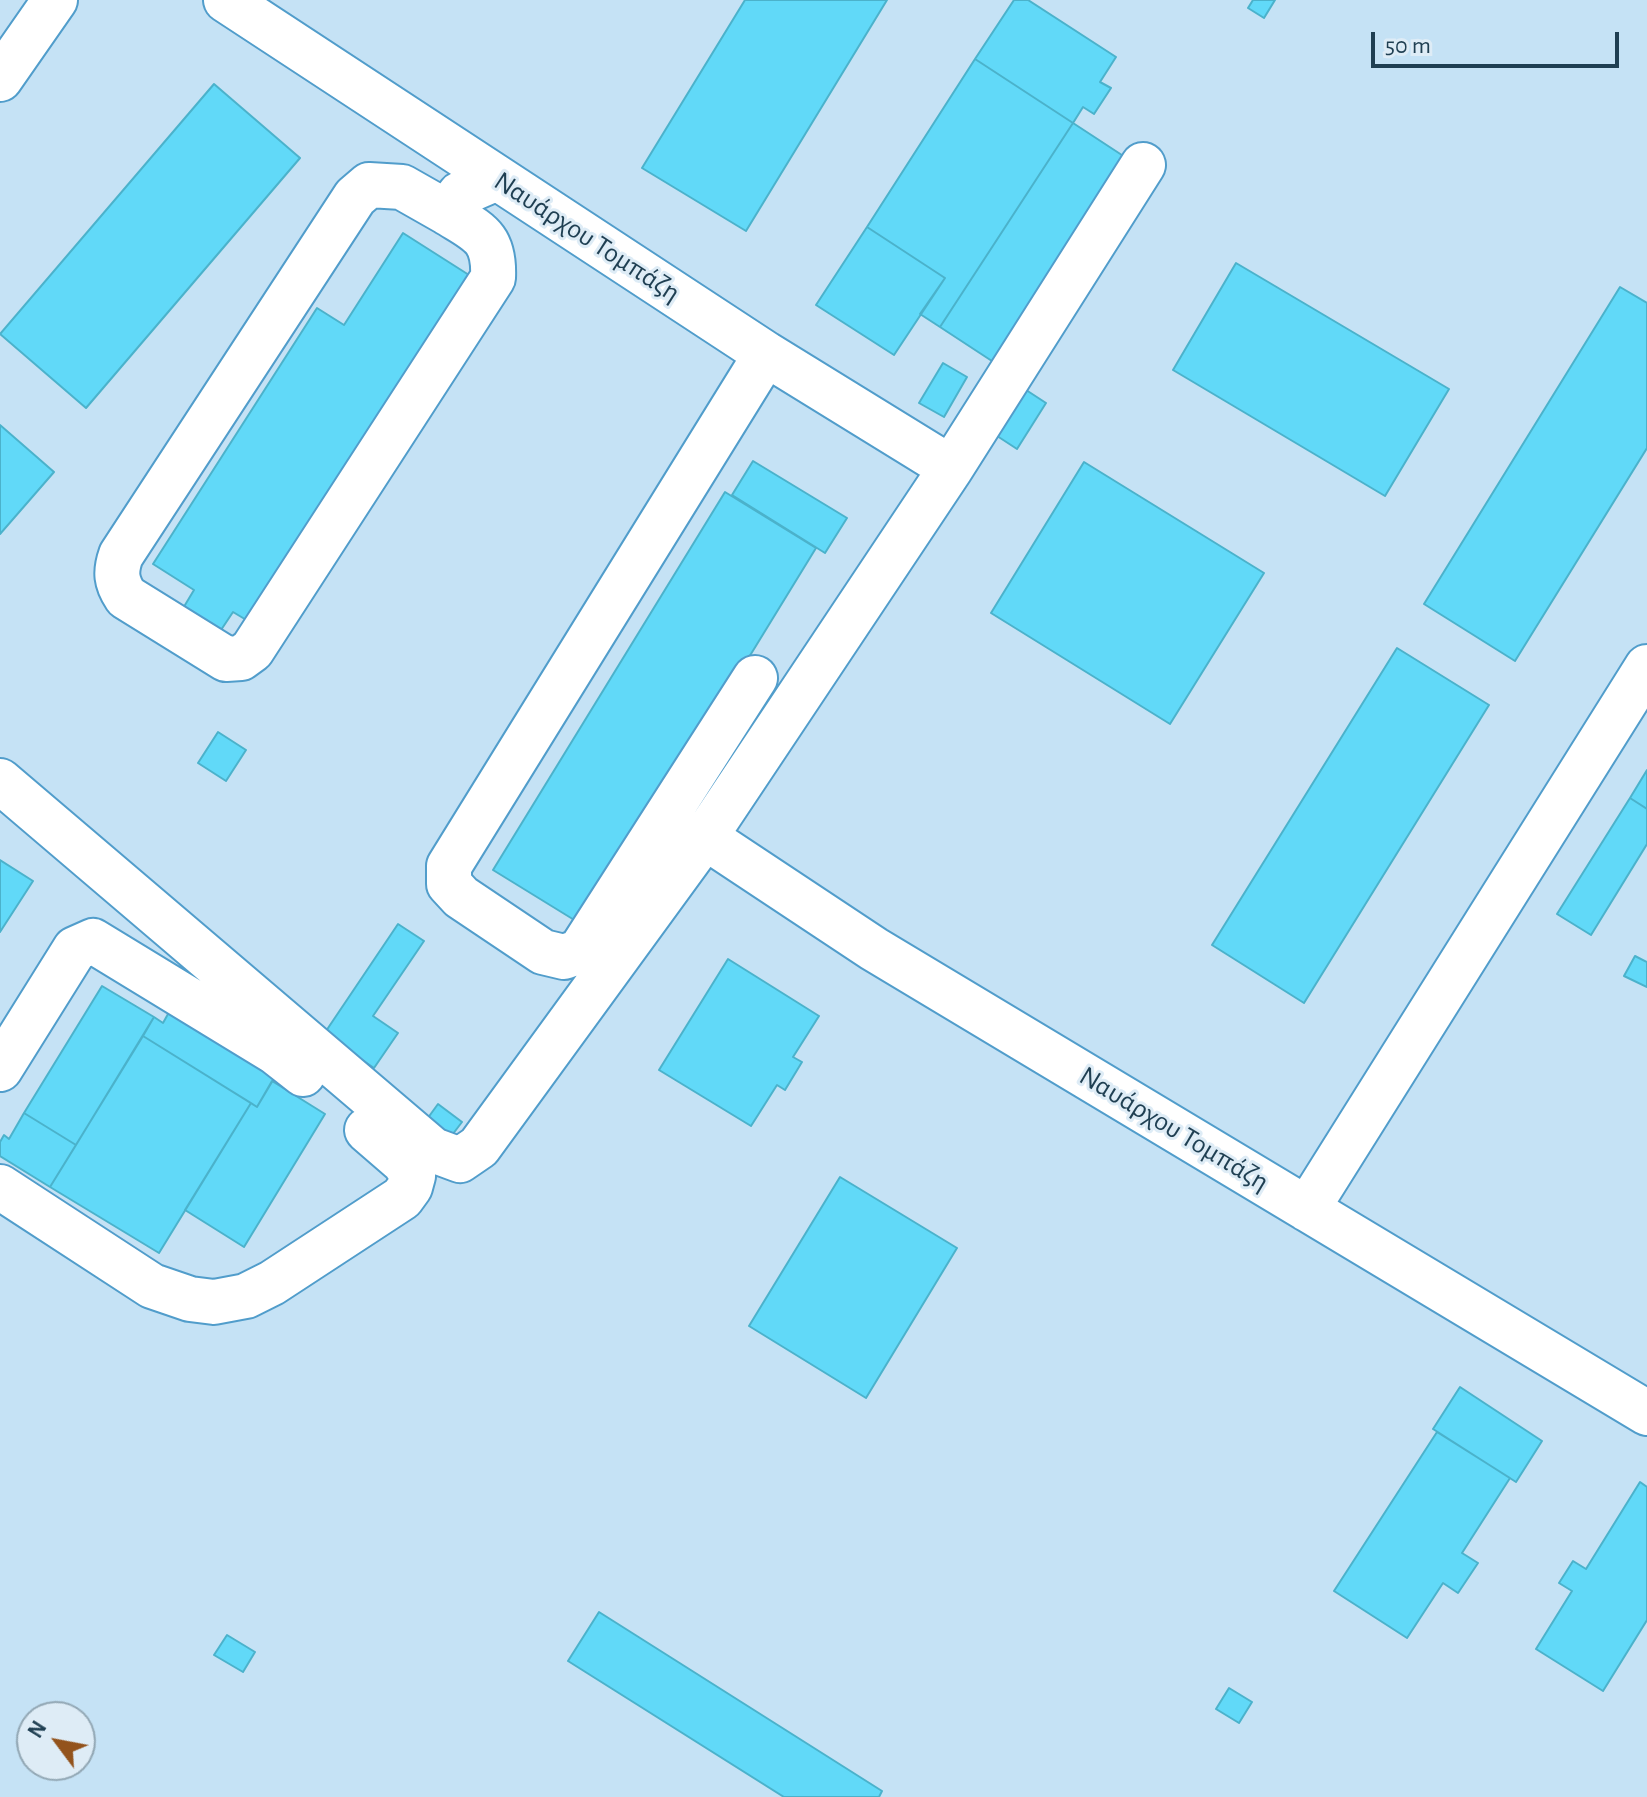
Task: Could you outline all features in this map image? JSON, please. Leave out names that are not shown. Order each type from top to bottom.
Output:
[{"type":"street","points":[[0,79],[55,0]]},
{"type":"street","name":"Ναυάρχου Τομπάζη","points":[[226,0],[766,354],[951,468]]},
{"type":"street","points":[[0,781],[433,1150],[460,1160],[479,1147],[705,837],[951,468],[1143,165]]},
{"type":"street","points":[[446,212],[460,194],[497,178]]},
{"type":"street","points":[[369,185],[402,187],[446,212],[483,234],[492,253],[493,278],[252,650],[241,658],[226,659],[126,597],[118,586],[116,569],[121,555],[355,197],[369,185]]},
{"type":"street","points":[[755,678],[580,951],[564,957],[543,952],[461,897],[449,884],[449,866],[766,354]]},
{"type":"street","points":[[1307,1209],[1647,667]]},
{"type":"street","name":"Ναυάρχου Τομπάζη","points":[[705,837],[874,949],[1647,1413]]},
{"type":"street","points":[[104,946],[137,899]]},
{"type":"street","points":[[0,1069],[75,949],[93,941],[275,1052],[404,1162],[413,1176],[402,1198],[272,1283],[246,1296],[214,1302],[190,1299],[152,1286],[0,1187]]},
{"type":"building","points":[[745,0],[887,0],[746,231],[642,168]]},
{"type":"building","points":[[1014,0],[1028,0],[1116,57],[1100,82],[1111,88],[1094,114],[1083,107],[1073,123],[975,59]]},
{"type":"building","points":[[1253,0],[1275,0],[1264,18],[1248,8]]},
{"type":"building","points":[[975,59],[1073,123],[940,327],[920,314],[945,278],[867,227]]},
{"type":"building","points":[[214,84],[300,158],[86,408],[0,334]]},
{"type":"building","points":[[1073,123],[1131,161],[998,365],[940,327]]},
{"type":"building","points":[[867,227],[945,278],[894,355],[816,305]]},
{"type":"building","points":[[403,233],[480,282],[258,627],[233,612],[219,633],[182,610],[194,590],[153,564],[317,308],[344,325]]},
{"type":"building","points":[[1236,263],[1449,389],[1385,496],[1173,370]]},
{"type":"building","points":[[1620,287],[1647,303],[1647,448],[1515,661],[1424,604]]},
{"type":"building","points":[[943,363],[967,377],[944,417],[919,403]]},
{"type":"building","points":[[1020,386],[1046,403],[1017,449],[991,432]]},
{"type":"building","points":[[0,425],[54,472],[0,534]]},
{"type":"building","points":[[753,461],[847,518],[825,553],[732,495]]},
{"type":"building","points":[[1084,462],[1264,573],[1170,724],[991,613]]},
{"type":"building","points":[[725,492],[816,548],[584,926],[493,870]]},
{"type":"building","points":[[1397,648],[1489,705],[1304,1003],[1212,945]]},
{"type":"building","points":[[218,732],[246,750],[226,781],[198,763]]},
{"type":"building","points":[[1647,770],[1647,809],[1630,798]]},
{"type":"building","points":[[1630,798],[1647,809],[1647,844],[1591,935],[1557,914]]},
{"type":"building","points":[[0,860],[33,881],[0,932]]},
{"type":"building","points":[[398,924],[424,941],[373,1016],[398,1033],[374,1068],[324,1034]]},
{"type":"building","points":[[1635,956],[1647,962],[1647,987],[1624,976]]},
{"type":"building","points":[[728,959],[819,1016],[793,1057],[802,1062],[785,1090],[777,1085],[751,1126],[659,1070]]},
{"type":"building","points":[[102,986],[154,1017],[76,1145],[24,1113]]},
{"type":"building","points":[[173,1005],[279,1070],[257,1107],[143,1036],[154,1017],[163,1023]]},
{"type":"building","points":[[143,1036],[251,1103],[159,1253],[50,1187]]},
{"type":"building","points":[[272,1081],[325,1114],[244,1247],[185,1210],[251,1103],[257,1107]]},
{"type":"building","points":[[438,1104],[462,1122],[446,1143],[422,1126]]},
{"type":"building","points":[[24,1113],[76,1145],[50,1187],[0,1156],[0,1142],[4,1135],[9,1139]]},
{"type":"building","points":[[840,1177],[957,1248],[866,1398],[749,1326]]},
{"type":"building","points":[[1460,1387],[1542,1441],[1516,1482],[1433,1429]]},
{"type":"building","points":[[1437,1432],[1510,1478],[1462,1553],[1478,1563],[1458,1593],[1443,1583],[1407,1638],[1334,1591]]},
{"type":"building","points":[[1640,1482],[1647,1487],[1647,1620],[1603,1691],[1536,1649],[1572,1591],[1559,1583],[1573,1561],[1586,1569]]},
{"type":"building","points":[[599,1612],[882,1791],[879,1797],[784,1797],[568,1661]]},
{"type":"building","points":[[227,1635],[255,1652],[243,1672],[214,1655]]},
{"type":"building","points":[[1229,1688],[1252,1702],[1239,1723],[1216,1709]]}]
